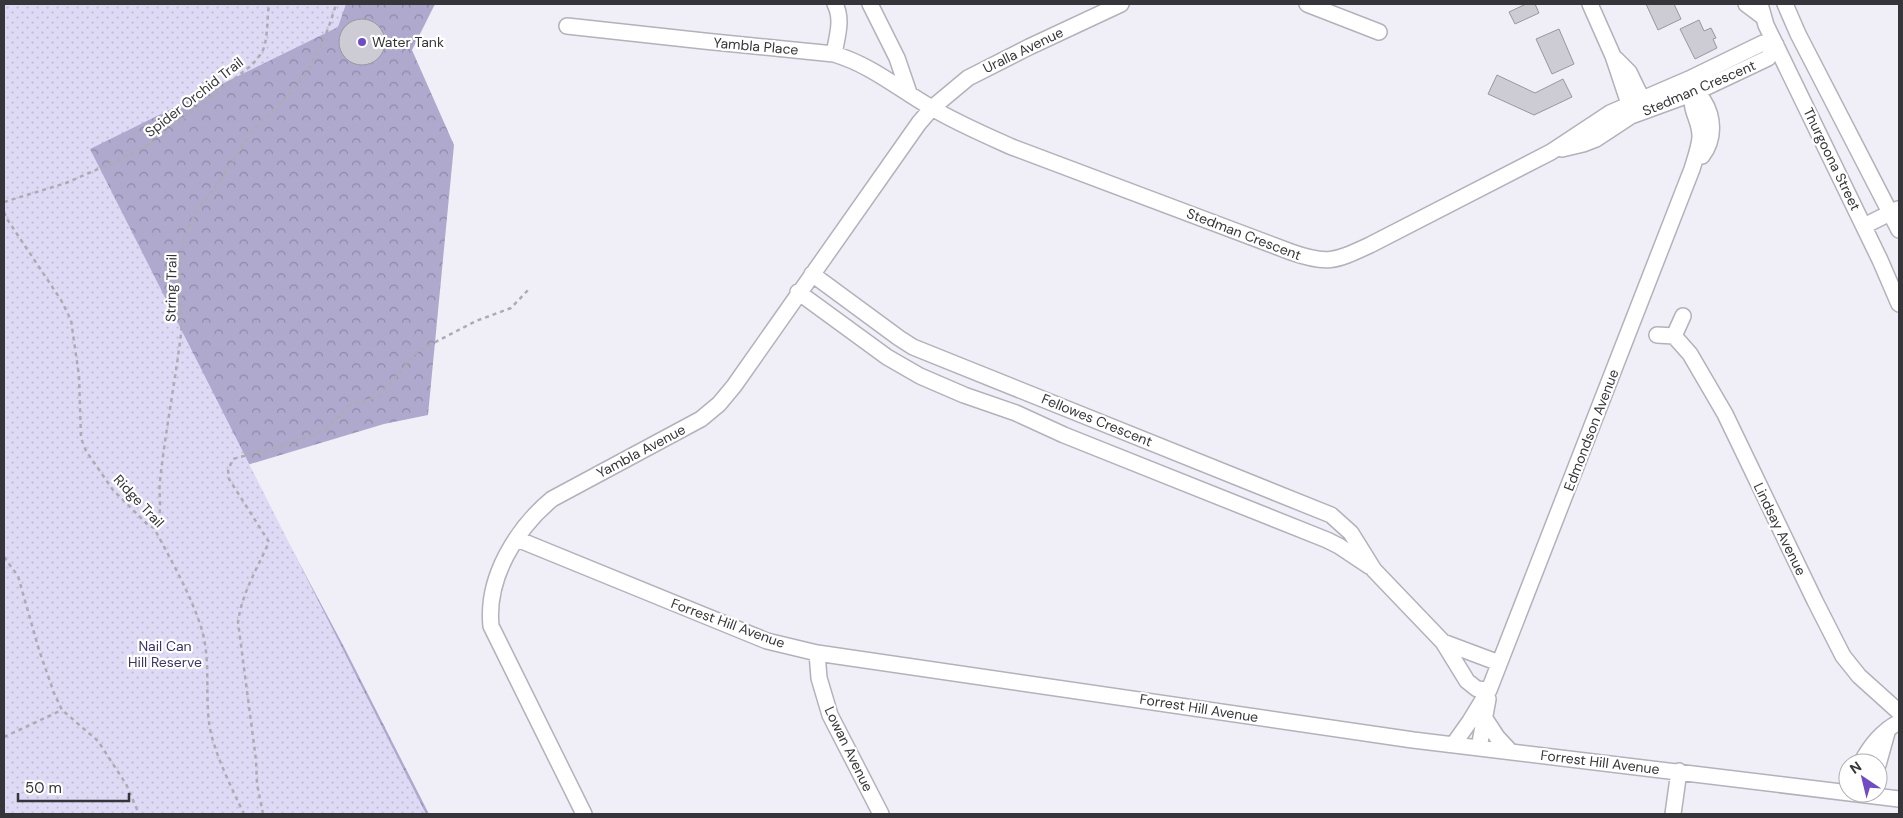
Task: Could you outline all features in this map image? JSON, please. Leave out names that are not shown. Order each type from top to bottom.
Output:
[{"type":"street","points":[[834,54],[840,23],[840,13],[835,4]]},
{"type":"street","points":[[870,4],[897,58],[909,93]]},
{"type":"street","name":"Uralla Avenue","points":[[932,108],[952,89],[975,74],[1101,8],[1121,4]]},
{"type":"street","points":[[1307,4],[1380,32]]},
{"type":"street","points":[[1590,4],[1613,56],[1629,72],[1636,105]]},
{"type":"street","name":"Thurgoona Street","points":[[1746,4],[1761,10],[1776,46],[1864,226],[1899,304]]},
{"type":"street","name":"Thurgoona Street","points":[[1785,4],[1798,34],[1895,210],[1899,230]]},
{"type":"street","name":"Yambla Place","points":[[567,26],[704,42],[834,54],[870,68],[932,108]]},
{"type":"street","points":[[1776,46],[1798,34]]},
{"type":"street","name":"Stedman Crescent","points":[[932,108],[1012,147],[1313,260],[1328,261],[1348,255],[1551,152],[1610,113],[1692,86],[1763,43],[1776,46]]},
{"type":"street","name":"Edmondson Avenue","points":[[1453,745],[1488,690],[1692,169],[1706,150],[1712,132],[1709,114],[1702,98],[1692,86]]},
{"type":"street","name":"Yambla Avenue","points":[[584,814],[491,626],[490,611],[499,571],[517,539],[536,513],[552,499],[701,419],[710,412],[734,386],[798,292],[919,123],[932,108]]},
{"type":"street","points":[[1864,226],[1895,210]]},
{"type":"street","name":"Fellowes Crescent","points":[[812,274],[913,347],[1331,514],[1351,533],[1374,570]]},
{"type":"street","name":"Fellowes Crescent","points":[[798,292],[887,357],[915,373],[964,395],[1016,413],[1064,435],[1339,546],[1374,570],[1443,642],[1467,681],[1477,689],[1488,690]]},
{"type":"street","points":[[1657,335],[1674,336],[1683,316]]},
{"type":"street","name":"Lindsay Avenue","points":[[1674,336],[1690,354],[1725,414],[1814,601],[1844,656],[1859,676],[1899,712]]},
{"type":"street","name":"Forrest Hill Avenue","points":[[517,539],[767,641],[817,653],[1453,745],[1838,792]]},
{"type":"street","name":"Fellowes Crescent","points":[[1443,642],[1499,663]]},
{"type":"street","name":"Lowan Avenue","points":[[817,653],[820,678],[830,715],[881,814]]},
{"type":"street","name":"Edmondson Avenue","points":[[1479,748],[1488,690]]},
{"type":"street","points":[[1484,717],[1497,737],[1511,752]]},
{"type":"street","points":[[1866,753],[1870,746],[1894,725]]},
{"type":"street","points":[[1883,753],[1894,725]]},
{"type":"street","points":[[1673,814],[1679,771]]},
{"type":"path","name":"Spider Orchid Trail","points":[[4,202],[66,184],[121,159],[158,139],[252,65],[262,52],[266,40],[266,21],[269,4]]},
{"type":"path","name":"String Trail","points":[[154,528],[159,521],[160,483],[171,396],[181,341],[180,262],[186,233],[193,215],[229,168],[250,134],[298,83],[315,58],[331,21],[336,4]]},
{"type":"path","name":"Ridge Trail","points":[[4,212],[62,300],[71,320],[79,376],[81,438],[86,451],[113,490],[147,524],[154,528],[202,629],[208,670],[209,724],[225,772],[244,814]]},
{"type":"path","points":[[263,814],[257,784],[256,760],[238,622],[240,604],[269,542],[229,479],[228,470],[233,459],[298,441],[325,429],[351,405],[378,396],[418,351],[476,321],[511,308],[529,289]]},
{"type":"path","points":[[4,557],[18,576],[39,650],[62,710],[98,741],[126,784],[139,814]]},
{"type":"path","points":[[4,737],[62,710]]},
{"type":"green space","name":"Nail Can Hill Reserve","points":[[4,4],[435,4],[412,50],[454,145],[428,415],[384,424],[247,465],[343,645],[429,814],[4,814]]},
{"type":"green space","name":"Nail Can Hill Reserve","points":[[4,4],[346,4],[338,27],[90,149],[426,814],[4,814]]},
{"type":"building","points":[[1526,4],[1535,4],[1539,13],[1515,24],[1509,12]]},
{"type":"building","points":[[1646,4],[1674,4],[1681,19],[1658,30]]},
{"type":"building","name":"Water Tank","points":[[362,19],[375,23],[381,29],[385,42],[381,55],[375,61],[362,65],[349,61],[343,55],[339,42],[343,29],[349,23]]},
{"type":"building","points":[[1699,20],[1704,31],[1711,28],[1716,38],[1713,39],[1717,48],[1695,59],[1680,29]]},
{"type":"building","points":[[1559,29],[1574,64],[1552,74],[1536,39]]},
{"type":"building","points":[[1497,75],[1535,93],[1563,79],[1572,97],[1534,115],[1488,94]]},
{"type":"place","name":"Water Tank","points":[[362,42]]}]
